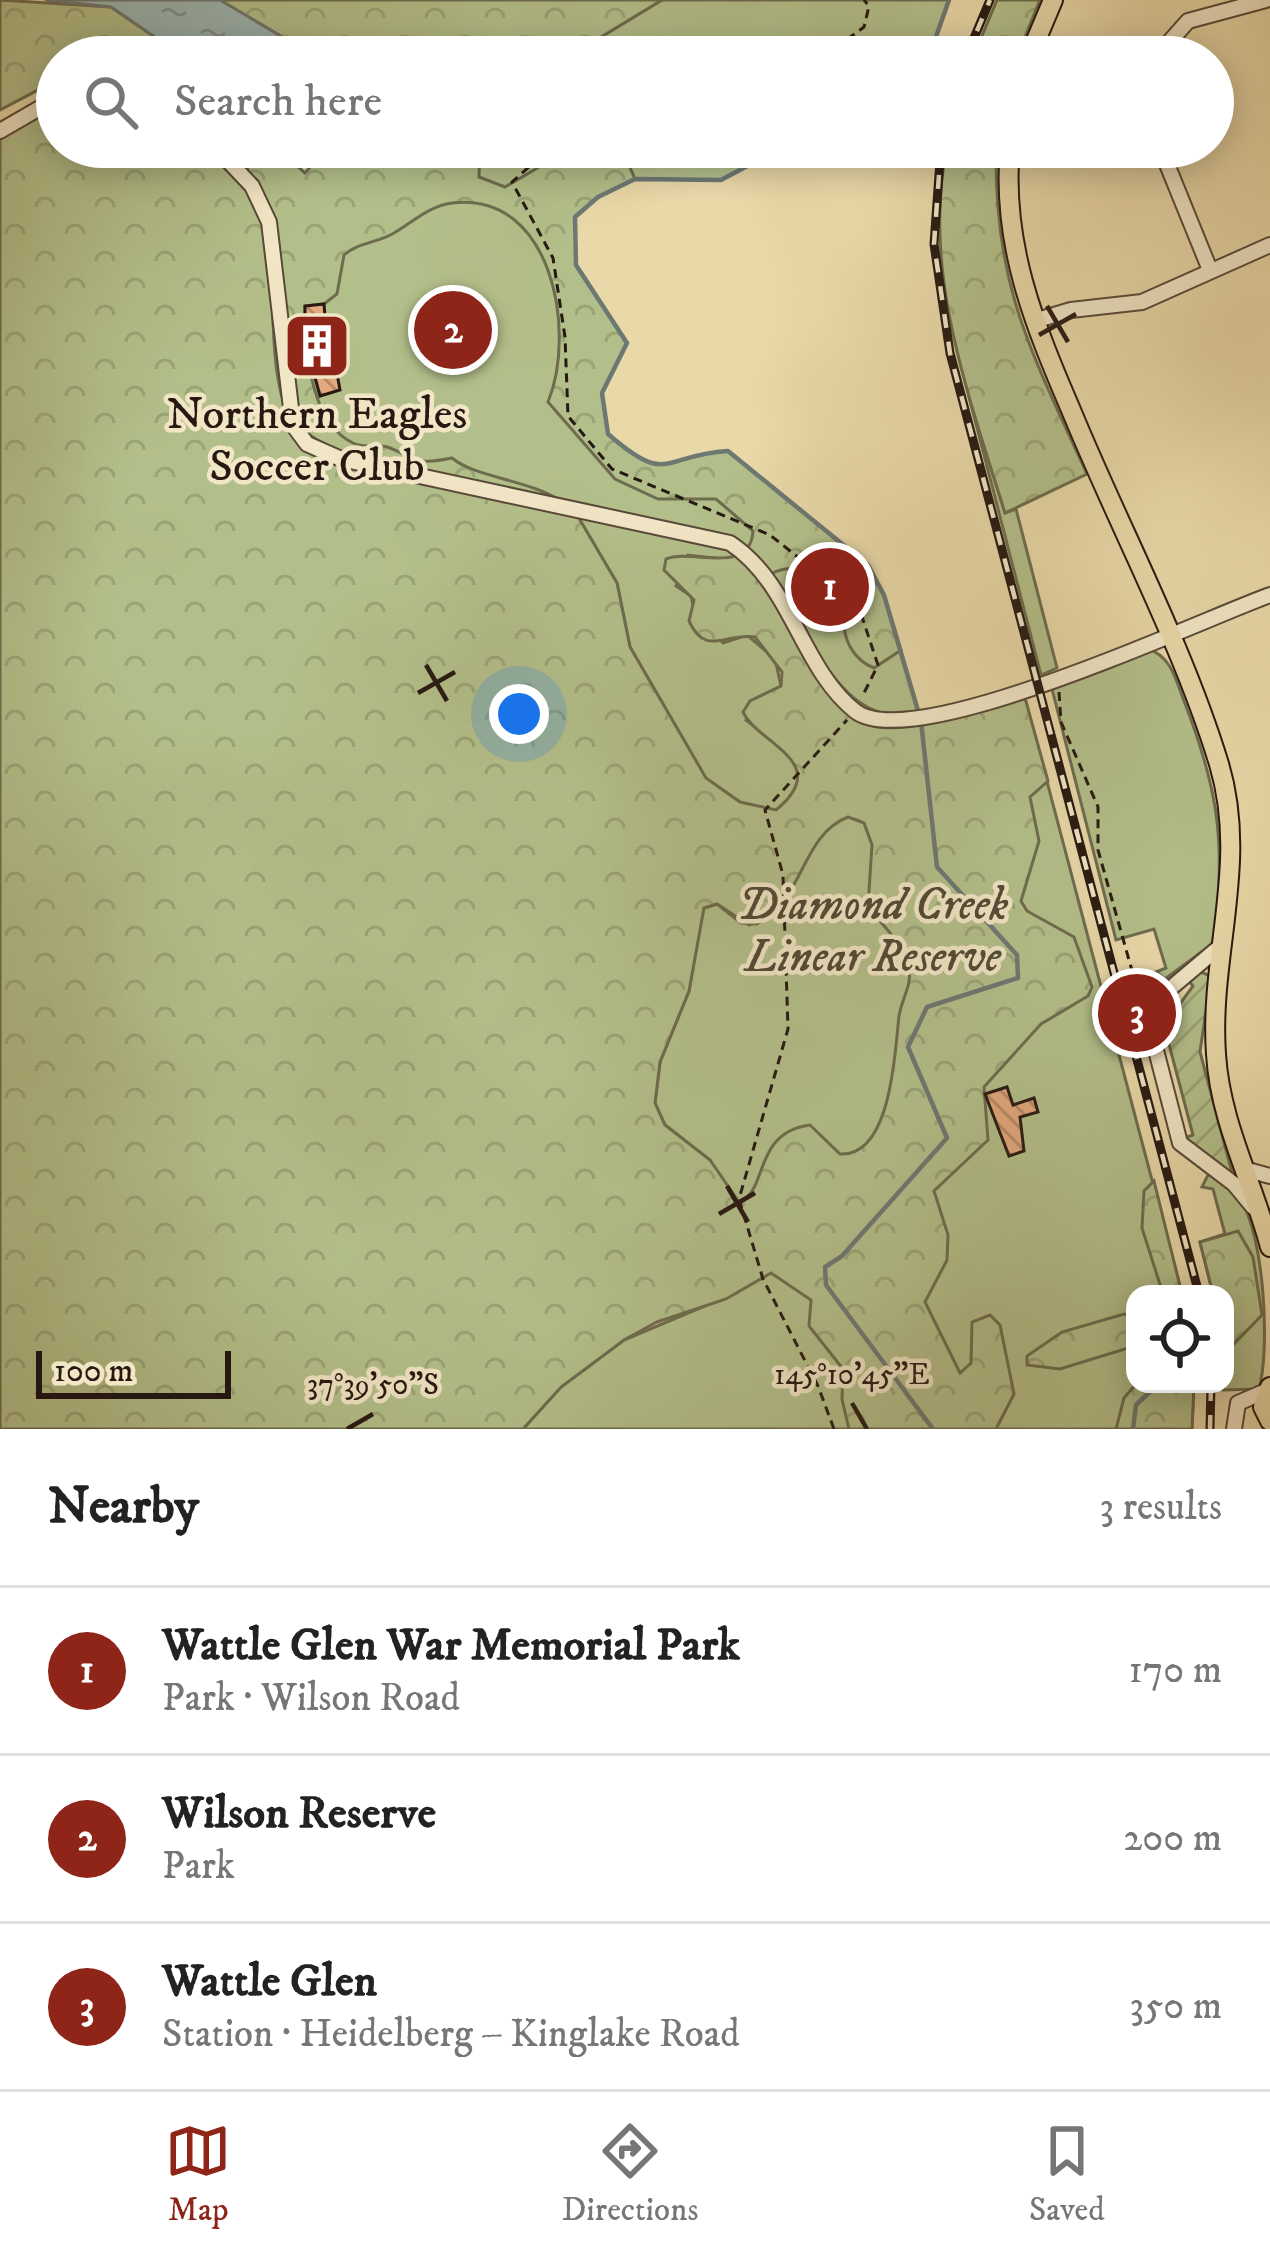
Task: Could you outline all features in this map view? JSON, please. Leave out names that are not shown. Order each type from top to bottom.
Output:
[{"type":"main road","points":[[1038,36],[1053,0]]},
{"type":"main road","points":[[1010,168],[1012,244],[1034,321],[1212,744],[1229,808],[1232,879],[1217,1070],[1270,1247]]},
{"type":"main road","points":[[1268,1420],[1269,1388]]},
{"type":"street","points":[[1175,36],[1188,21],[1266,0]]},
{"type":"street","points":[[0,131],[36,110]]},
{"type":"street","points":[[235,168],[252,186],[269,222],[289,413],[307,444],[341,459],[730,543],[768,578],[855,711],[880,721],[901,722],[959,711],[1270,595]]},
{"type":"street","points":[[1169,168],[1210,270]]},
{"type":"street","points":[[1034,321],[1070,310],[1142,302],[1270,245]]},
{"type":"street","points":[[1226,940],[1188,971],[1154,1011],[1151,1031],[1178,1140],[1234,1184],[1260,1216]]},
{"type":"street","points":[[1188,971],[1199,966],[1221,974]]},
{"type":"street","points":[[1244,1169],[1270,1176]]},
{"type":"street","points":[[1234,1429],[1236,1405],[1269,1388]]},
{"type":"street","points":[[1246,1402],[1268,1420]]},
{"type":"path","points":[[852,36],[864,27],[869,6],[864,0]]},
{"type":"path","points":[[527,168],[512,182],[553,258],[565,337],[568,416],[612,470],[770,535],[858,605],[878,664],[855,711],[765,810],[783,875],[788,1029],[739,1198],[763,1279],[818,1386],[834,1429]]},
{"type":"path","points":[[1054,679],[1062,726],[1099,807],[1098,850],[1140,999],[1143,1008],[1154,1011]]},
{"type":"path","points":[[1126,1003],[1140,999]]},
{"type":"green space","points":[[0,0],[111,7],[153,36],[36,36],[36,91],[0,110]]},
{"type":"green space","points":[[220,0],[662,0],[603,36],[281,36]]},
{"type":"green space","points":[[662,0],[949,0],[936,36],[603,36]]},
{"type":"green space","points":[[997,0],[1040,0],[1025,36],[982,36]]},
{"type":"green space","points":[[36,117],[36,168],[230,168],[263,220],[276,361],[293,426],[313,449],[343,464],[577,515],[617,583],[630,647],[706,778],[740,802],[776,810],[792,793],[798,779],[795,767],[743,712],[750,701],[781,686],[782,672],[755,637],[702,638],[689,621],[694,600],[664,570],[666,559],[742,553],[753,531],[716,499],[658,499],[615,479],[548,402],[556,373],[557,305],[534,242],[513,219],[486,205],[436,207],[344,255],[337,294],[324,304],[305,306],[306,341],[318,401],[338,433],[353,443],[385,447],[425,461],[452,458],[561,501],[381,464],[317,440],[299,425],[273,214],[247,168],[299,168],[305,173],[309,168],[479,168],[479,177],[505,187],[537,168],[630,168],[635,179],[598,197],[575,217],[576,265],[627,343],[602,393],[608,434],[655,464],[728,451],[868,565],[884,595],[901,650],[874,668],[855,654],[845,631],[845,615],[864,597],[857,587],[835,573],[807,567],[768,575],[846,708],[860,720],[877,727],[908,726],[1025,698],[1048,781],[1030,797],[1039,841],[1021,901],[1027,911],[1074,937],[1092,987],[1088,996],[1041,1024],[984,1087],[988,1140],[934,1191],[948,1235],[947,1260],[925,1302],[960,1373],[971,1363],[972,1322],[990,1315],[1000,1325],[1014,1394],[996,1429],[849,1429],[842,1399],[843,1369],[809,1326],[811,1300],[771,1273],[726,1299],[657,1322],[624,1340],[561,1387],[523,1429],[0,1429],[0,138]],"holes":[[[848,817],[864,823],[872,845],[868,906],[903,952],[910,976],[880,1120],[871,1138],[857,1150],[840,1154],[810,1125],[792,1130],[770,1150],[755,1186],[739,1202],[710,1160],[665,1125],[655,1103],[660,1062],[689,991],[704,908],[717,904],[749,925],[767,917],[791,890],[819,840]]]},
{"type":"green space","points":[[460,168],[744,168],[721,180],[635,179],[598,197],[575,217],[576,265],[627,343],[602,393],[608,434],[655,464],[728,451],[868,565],[884,595],[919,714],[885,714],[857,700],[833,676],[772,581],[749,554],[721,534],[326,449],[285,318],[280,252]]},
{"type":"green space","points":[[944,168],[996,168],[1009,280],[1033,353],[1087,474],[1005,513],[953,333],[940,240]]},
{"type":"green space","points":[[968,393],[1005,513],[1016,509],[1057,668],[1041,675]]},
{"type":"green space","name":"Diamond Creek Linear Reserve","points":[[577,515],[718,544],[739,555],[723,559],[688,555],[676,586],[691,596],[694,610],[723,643],[747,635],[775,659],[781,686],[757,698],[746,720],[789,753],[855,717],[870,723],[913,725],[1025,698],[1180,1285],[1126,1285],[1126,1393],[1194,1393],[1192,1429],[523,1429],[561,1387],[624,1340],[738,1292],[710,1160],[665,1125],[655,1103],[660,1062],[689,991],[703,908],[717,904],[741,923],[757,924],[780,905],[740,802],[706,779],[630,647],[617,583]]},
{"type":"green space","points":[[1148,649],[1172,670],[1196,734],[1212,792],[1219,846],[1215,942],[1165,979],[1156,972],[1166,968],[1154,929],[1116,940],[1052,689]]},
{"type":"green space","points":[[1198,971],[1211,976],[1200,1052],[1234,1180],[1184,1138],[1193,1135],[1166,1033],[1158,1034],[1160,1013],[1172,1015],[1193,986],[1187,979]]},
{"type":"green space","points":[[1209,1173],[1229,1187],[1248,1214],[1255,1237],[1264,1321],[1259,1389],[1234,1390],[1234,1285],[1211,1285],[1200,1242],[1225,1234],[1213,1189],[1202,1187]]},
{"type":"green space","points":[[1154,1181],[1180,1285],[1160,1285],[1142,1228],[1144,1191]]},
{"type":"green space","points":[[1238,1231],[1253,1257],[1262,1315],[1234,1344],[1234,1285],[1211,1285],[1200,1242]]},
{"type":"green space","points":[[1126,1315],[1126,1349],[1060,1369],[1027,1365],[1027,1356],[1062,1332]]},
{"type":"green space","points":[[1128,1393],[1194,1393],[1192,1429],[1116,1429]]},
{"type":"water","points":[[45,0],[220,0],[281,36],[153,36],[111,7]]},
{"type":"building","name":"Northern Eagles Soccer Club","points":[[324,304],[328,354],[333,352],[340,390],[320,396],[305,340],[305,306]]},
{"type":"building","points":[[1007,1087],[1013,1105],[1034,1098],[1038,1112],[1020,1117],[1024,1151],[1009,1156],[985,1094]]},
{"type":"waterway","points":[[936,36],[949,0]]},
{"type":"waterway","points":[[744,168],[721,180],[635,179],[598,197],[575,217],[576,265],[627,343],[602,393],[608,434],[655,464],[728,451],[868,565],[884,595],[921,721],[937,867],[1017,955],[1018,978],[927,1007],[908,1047],[947,1138],[842,1256],[825,1267],[826,1285],[933,1429]]},
{"type":"waterway","points":[[1133,1429],[1136,1405],[1149,1393]]},
{"type":"railway","points":[[975,36],[990,0]]},
{"type":"railway","points":[[939,168],[934,244],[950,353],[1197,1285]]},
{"type":"railway","points":[[1210,1429],[1211,1393]]},
{"type":"place","name":"Wilson Reserve","points":[[453,330]]},
{"type":"place","name":"Northern Eagles Soccer Club","points":[[317,346]]},
{"type":"place","name":"Wattle Glen War Memorial Park","points":[[830,587]]},
{"type":"place","name":"Wattle Glen","points":[[1137,1013]]}]
